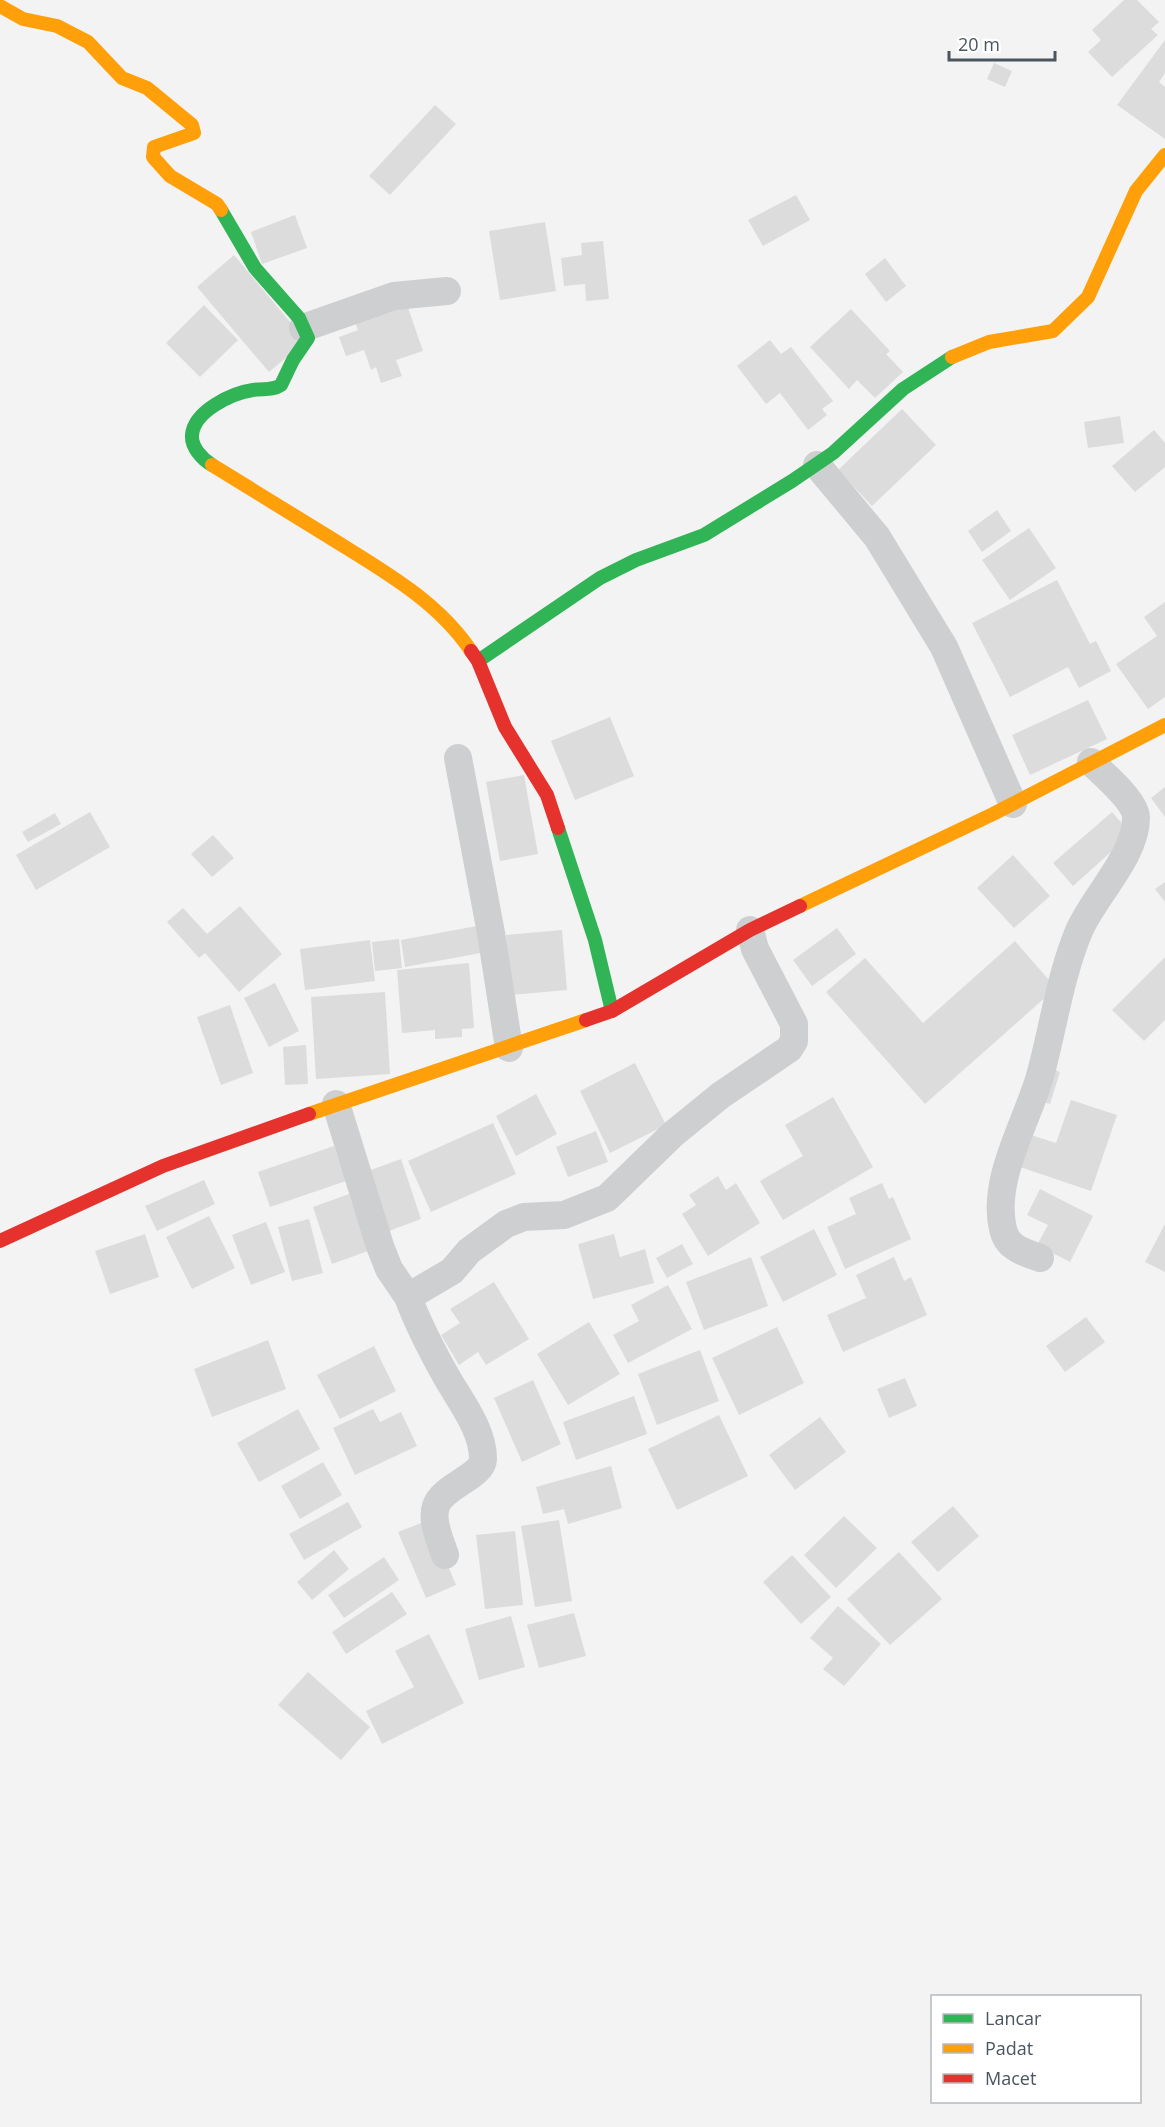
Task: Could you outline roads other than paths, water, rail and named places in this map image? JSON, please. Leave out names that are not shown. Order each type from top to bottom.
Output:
[{"type":"street","points":[[0,6],[23,19],[57,26],[88,42],[122,78],[147,88],[192,125],[194,133],[161,144],[152,151],[153,157],[170,176],[217,204],[255,268],[299,318],[308,338],[307,344],[292,361],[289,376],[277,388],[250,390],[206,412],[193,427],[190,436],[195,449],[208,463],[371,563],[422,598],[464,639],[478,661],[505,727],[547,795],[595,940],[612,1011]]},
{"type":"street","points":[[478,661],[600,578],[636,560],[704,535],[817,465],[903,389],[945,360],[989,342],[1029,337],[1053,331],[1088,297],[1136,191],[1165,156]]},
{"type":"street","points":[[303,328],[394,296],[447,291]]},
{"type":"street","points":[[817,465],[877,537],[944,646],[1012,804]]},
{"type":"street","points":[[0,1242],[163,1166],[336,1104],[509,1048],[612,1011],[750,930],[1012,804],[1165,725]]},
{"type":"street","points":[[458,758],[491,933],[509,1048]]},
{"type":"street","points":[[1040,1258],[1012,1247],[1003,1231],[1002,1198],[1011,1155],[1039,1079],[1078,933],[1131,842],[1136,816],[1130,803],[1091,762]]},
{"type":"street","points":[[408,1297],[452,1271],[469,1251],[506,1224],[524,1217],[564,1215],[607,1197],[673,1134],[721,1095],[789,1049],[794,1041],[794,1024],[755,949],[750,930]]},
{"type":"street","points":[[336,1104],[389,1269],[408,1297],[445,1374],[474,1424],[483,1447],[483,1463],[478,1471],[453,1487],[436,1505],[435,1519],[445,1555]]}]
